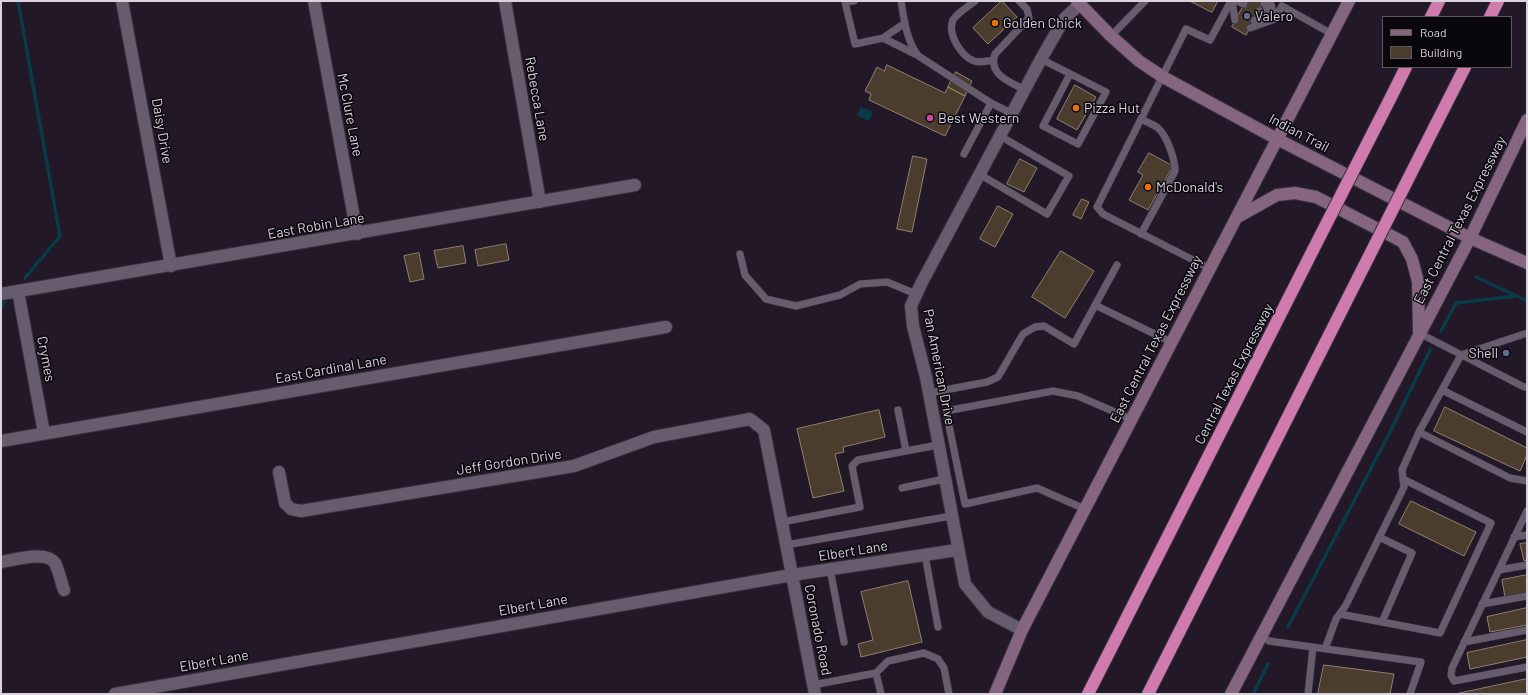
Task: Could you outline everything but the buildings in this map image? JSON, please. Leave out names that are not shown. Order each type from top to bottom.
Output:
[{"type":"highway","points":[[1432,16],[1439,1]]},
{"type":"highway","points":[[1490,16],[1498,1]]},
{"type":"highway","name":"Central Texas Expressway","points":[[1088,694],[1406,68]]},
{"type":"highway","points":[[1148,694],[1464,68]]},
{"type":"main road","name":"East Central Texas Expressway","points":[[995,694],[1022,630],[1349,1]]},
{"type":"main road","name":"Indian Trail","points":[[1079,2],[1111,36],[1139,61],[1163,77],[1277,139],[1470,238],[1527,263]]},
{"type":"main road","name":"East Central Texas Expressway","points":[[1231,694],[1470,238],[1527,120]]},
{"type":"main road","points":[[1235,219],[1277,194],[1295,193],[1316,197],[1403,242],[1412,259],[1418,282],[1419,333]]},
{"type":"street","name":"Daisy Drive","points":[[122,1],[171,266]]},
{"type":"street","name":"Mc Clure Lane","points":[[314,1],[357,234]]},
{"type":"street","name":"Rebecca Lane","points":[[505,1],[540,202]]},
{"type":"street","name":"Pan American Drive","points":[[1022,630],[988,612],[964,584],[929,393],[913,326],[912,306],[916,294],[1041,59],[1064,19],[1079,2]]},
{"type":"street","name":"East Robin Lane","points":[[1,294],[171,266],[635,185]]},
{"type":"street","name":"Crymes","points":[[18,291],[44,433]]},
{"type":"street","name":"East Cardinal Lane","points":[[1,441],[666,327]]},
{"type":"street","name":"Jeff Gordon Drive","points":[[279,472],[284,503],[291,509],[301,511],[574,466],[654,437],[750,419],[764,430]]},
{"type":"street","name":"Coronado Road","points":[[764,430],[814,690]]},
{"type":"street","name":"Elbert Lane","points":[[115,694],[792,575],[957,550]]},
{"type":"street","points":[[1,562],[46,556],[54,563],[64,590]]},
{"type":"lane","points":[[854,1],[846,2],[855,44],[883,38],[905,23]]},
{"type":"lane","points":[[901,1],[905,23],[913,49],[917,55]]},
{"type":"lane","points":[[975,1],[954,18],[952,27],[955,41],[960,51],[967,58],[976,62],[993,60]]},
{"type":"lane","points":[[1020,1],[1027,9],[1029,18],[995,54],[993,60],[995,70],[1005,80],[1025,90]]},
{"type":"lane","points":[[1111,36],[1145,1]]},
{"type":"lane","points":[[1232,1],[1240,12]]},
{"type":"lane","points":[[1232,1],[1235,20]]},
{"type":"lane","points":[[1209,268],[1103,214],[1097,207],[1186,29],[1210,40],[1232,1]]},
{"type":"lane","points":[[1267,2],[1275,19]]},
{"type":"lane","points":[[1250,28],[1275,19],[1282,6],[1332,34]]},
{"type":"lane","points":[[1259,12],[1275,19]]},
{"type":"lane","points":[[1254,20],[1275,19]]},
{"type":"lane","points":[[883,38],[917,55],[991,103],[1012,114]]},
{"type":"lane","points":[[1041,59],[1106,92],[1078,144],[1043,126],[1070,74]]},
{"type":"lane","points":[[964,154],[991,103]]},
{"type":"lane","points":[[1141,119],[1157,127],[1163,134],[1175,162],[1176,171],[1142,234]]},
{"type":"lane","points":[[979,174],[1046,214],[1069,176],[1000,136]]},
{"type":"lane","points":[[740,254],[746,275],[766,299],[796,306],[840,295],[860,284],[887,282],[916,294]]},
{"type":"lane","points":[[929,393],[987,382],[998,377],[1023,334],[1035,327],[1044,326],[1074,344],[1117,265]]},
{"type":"lane","points":[[1095,305],[1171,342]]},
{"type":"lane","points":[[1419,333],[1524,387],[1527,387]]},
{"type":"lane","points":[[1325,649],[1336,619],[1346,605],[1404,488],[1402,470],[1419,432],[1461,354],[1527,333]]},
{"type":"lane","points":[[1442,390],[1527,432]]},
{"type":"lane","points":[[1085,509],[1037,488],[965,504],[946,411],[1053,391],[1078,396],[1131,419]]},
{"type":"lane","points":[[898,410],[906,451]]},
{"type":"lane","points":[[1419,432],[1510,478],[1527,481]]},
{"type":"lane","points":[[782,522],[860,507],[852,466],[858,460],[938,445]]},
{"type":"lane","points":[[902,488],[944,479]]},
{"type":"lane","points":[[1340,614],[1440,633],[1491,523],[1403,479]]},
{"type":"lane","points":[[1527,511],[1464,642],[1452,668],[1451,675],[1454,681],[1527,667]]},
{"type":"lane","points":[[786,545],[951,516]]},
{"type":"lane","points":[[1514,537],[1527,535]]},
{"type":"lane","points":[[1380,537],[1412,553],[1382,622]]},
{"type":"lane","points":[[925,555],[938,627]]},
{"type":"lane","points":[[1499,570],[1527,564]]},
{"type":"lane","points":[[830,569],[844,642]]},
{"type":"lane","points":[[1482,604],[1527,596]]},
{"type":"lane","points":[[1464,642],[1527,630]]},
{"type":"lane","points":[[1262,636],[1269,641],[1421,662],[1410,694]]},
{"type":"lane","points":[[1308,694],[1313,647]]},
{"type":"lane","points":[[814,690],[876,673],[888,661],[924,653],[938,659],[944,668],[949,694]]},
{"type":"lane","points":[[876,673],[881,694]]},
{"type":"water","points":[[861,107],[873,112],[869,121],[857,115]]},
{"type":"waterway","points":[[18,1],[60,236],[25,278]]},
{"type":"waterway","points":[[1476,277],[1527,301]]},
{"type":"waterway","points":[[1441,331],[1456,303],[1517,296]]},
{"type":"waterway","points":[[1,309],[4,302]]},
{"type":"waterway","points":[[1288,627],[1388,436],[1430,350]]},
{"type":"waterway","points":[[1253,694],[1268,664]]},
{"type":"place","name":"Valero","points":[[1247,16]]},
{"type":"place","name":"Golden Chick","points":[[995,23]]},
{"type":"place","name":"Pizza Hut","points":[[1076,108]]},
{"type":"place","name":"Best Western","points":[[930,118]]},
{"type":"place","name":"McDonald's","points":[[1148,187]]},
{"type":"place","name":"Shell","points":[[1506,353]]}]
